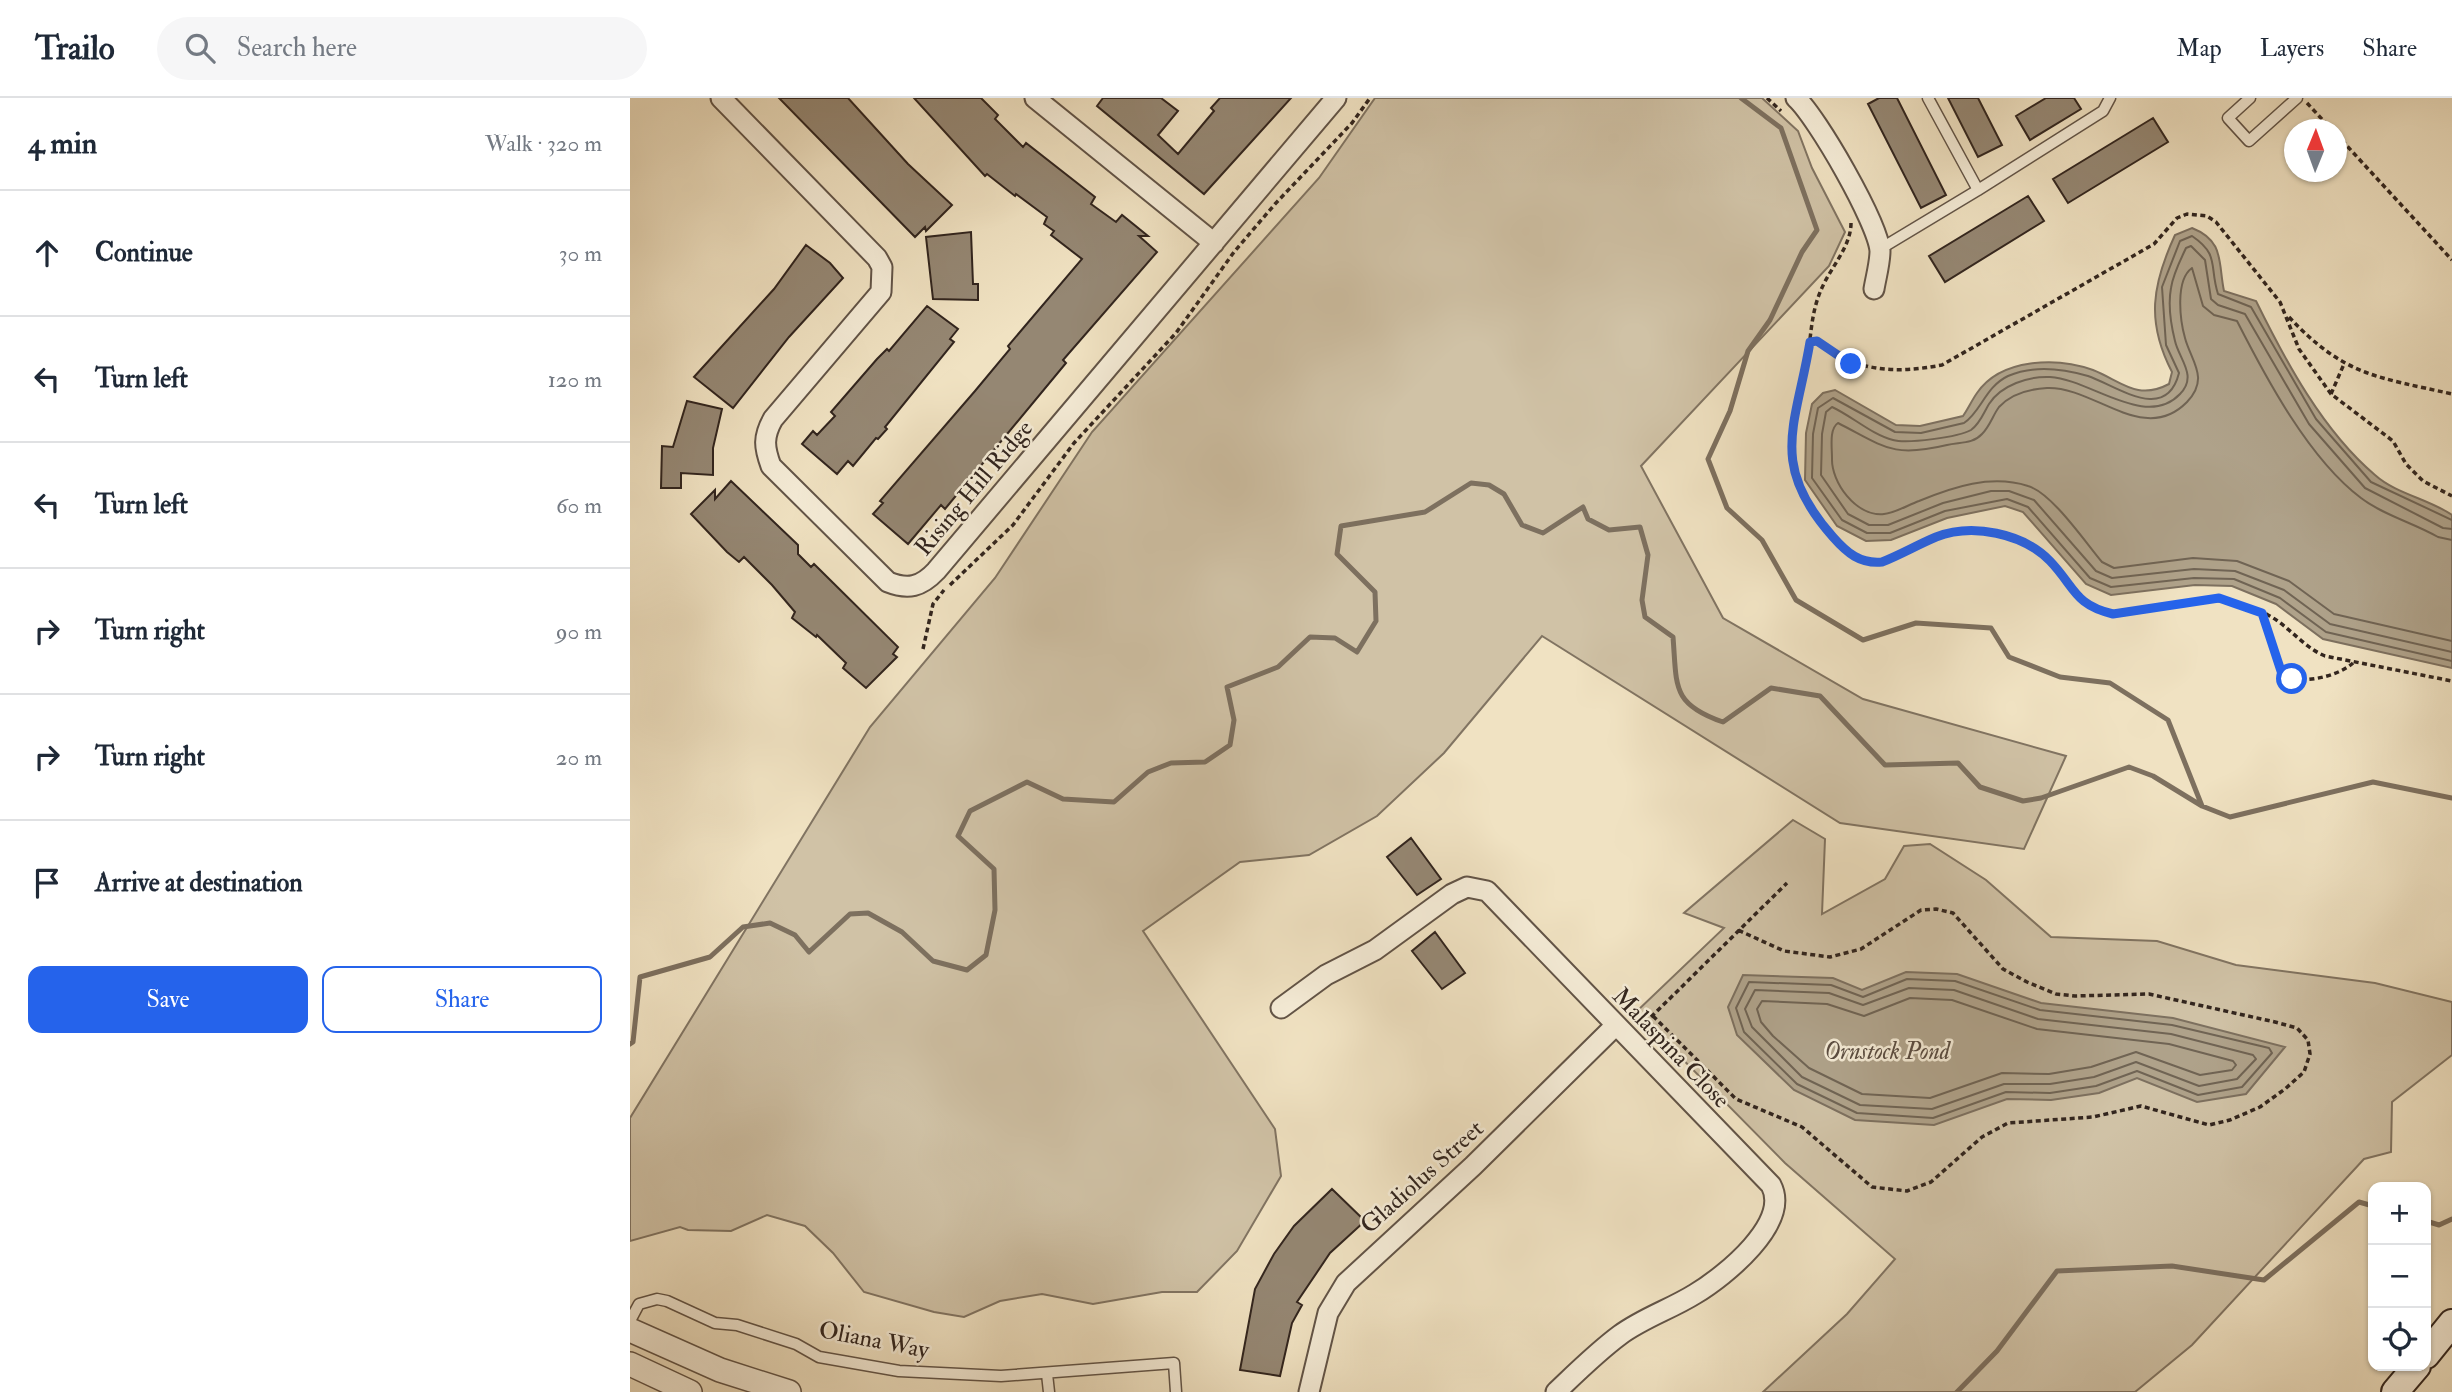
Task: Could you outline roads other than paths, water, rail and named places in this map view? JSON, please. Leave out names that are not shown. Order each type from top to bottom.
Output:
[{"type":"main road","points":[[2431,1349],[2452,1323]]},
{"type":"main road","points":[[2395,1392],[2413,1371]]},
{"type":"street","name":"Rising Hill Ridge","points":[[722,98],[877,258],[882,267],[881,292],[773,419],[765,433],[764,448],[771,466],[888,582],[902,588],[916,586],[936,571],[1336,98]]},
{"type":"street","points":[[1035,98],[1214,243]]},
{"type":"street","points":[[1796,98],[1819,123],[1866,215],[1880,249],[1874,289]]},
{"type":"street","name":"Malaspina Close","points":[[1281,1008],[1326,975],[1376,950],[1452,894],[1467,887],[1476,888],[1493,897],[1771,1185],[1775,1193],[1776,1209],[1763,1232],[1726,1272],[1694,1295],[1620,1335],[1556,1392]]},
{"type":"street","name":"Gladiolus Street","points":[[1309,1392],[1328,1313],[1346,1283],[1482,1158],[1615,1026]]},
{"type":"street","points":[[630,1330],[720,1370],[789,1392]]},
{"type":"street","points":[[630,1364],[684,1391]]},
{"type":"lane","points":[[1928,98],[1978,190]]},
{"type":"lane","points":[[1880,249],[2103,111],[2110,98]]},
{"type":"lane","points":[[2250,98],[2228,118],[2249,141],[2297,98]]},
{"type":"lane","name":"Oliana Way","points":[[630,1321],[639,1304],[657,1299],[715,1323],[737,1325],[796,1344],[819,1357],[898,1371],[956,1375],[1047,1374],[1174,1363],[1176,1392]]},
{"type":"lane","points":[[1047,1374],[1049,1392]]},
{"type":"water","points":[[2192,228],[2203,233],[2215,246],[2224,291],[2256,301],[2307,394],[2322,417],[2356,457],[2383,482],[2452,515],[2452,668],[2323,639],[2276,604],[2232,586],[2195,585],[2111,595],[2086,584],[2023,512],[2005,506],[1947,518],[1891,540],[1866,541],[1837,526],[1805,480],[1806,433],[1812,404],[1823,393],[1835,390],[1896,425],[1920,426],[1963,416],[1987,381],[2000,373],[2030,363],[2079,366],[2138,390],[2148,391],[2169,384],[2172,372],[2158,337],[2155,320],[2157,287],[2175,235]]},
{"type":"water","points":[[1906,972],[1957,974],[2041,1003],[2173,1018],[2285,1047],[2246,1094],[2197,1102],[2137,1078],[2099,1093],[2051,1100],[2007,1099],[1934,1125],[1855,1120],[1794,1090],[1737,1035],[1728,1007],[1743,975],[1833,978],[1862,990]]},
{"type":"waterway","points":[[1741,98],[1781,128],[1817,230],[1802,252],[1770,320],[1748,351],[1730,411],[1708,459],[1727,508],[1762,540],[1796,600],[1863,640],[1916,623],[1991,628],[2009,657],[2060,677],[2110,683],[2168,720],[2202,806]]},
{"type":"waterway","points":[[630,1044],[633,1042],[640,977],[710,957],[743,927],[770,923],[795,935],[809,952],[850,914],[868,913],[902,932],[933,961],[967,970],[986,955],[995,910],[994,869],[958,836],[970,811],[1027,782],[1063,799],[1114,802],[1148,772],[1171,763],[1205,762],[1230,745],[1234,720],[1227,687],[1278,667],[1310,637],[1335,638],[1357,652],[1376,621],[1375,592],[1337,554],[1341,526],[1425,512],[1471,483],[1489,485],[1504,494],[1522,525],[1543,533],[1583,507],[1588,519],[1609,530],[1640,527],[1648,555],[1642,600],[1645,617],[1673,637],[1677,681],[1685,700],[1706,715],[1723,722],[1771,688],[1820,696],[1885,765],[1958,763],[1980,787],[2023,801],[2041,798],[2129,767],[2153,776],[2202,806],[2230,817],[2373,782],[2452,798]]},
{"type":"waterway","points":[[1957,1392],[1997,1351],[2057,1271],[2172,1266],[2264,1280],[2359,1202],[2368,1205]]},
{"type":"waterway","points":[[2431,1223],[2439,1225],[2452,1219]]},
{"type":"park label","name":"Ornstock Pond","points":[[1887,1051]]}]
